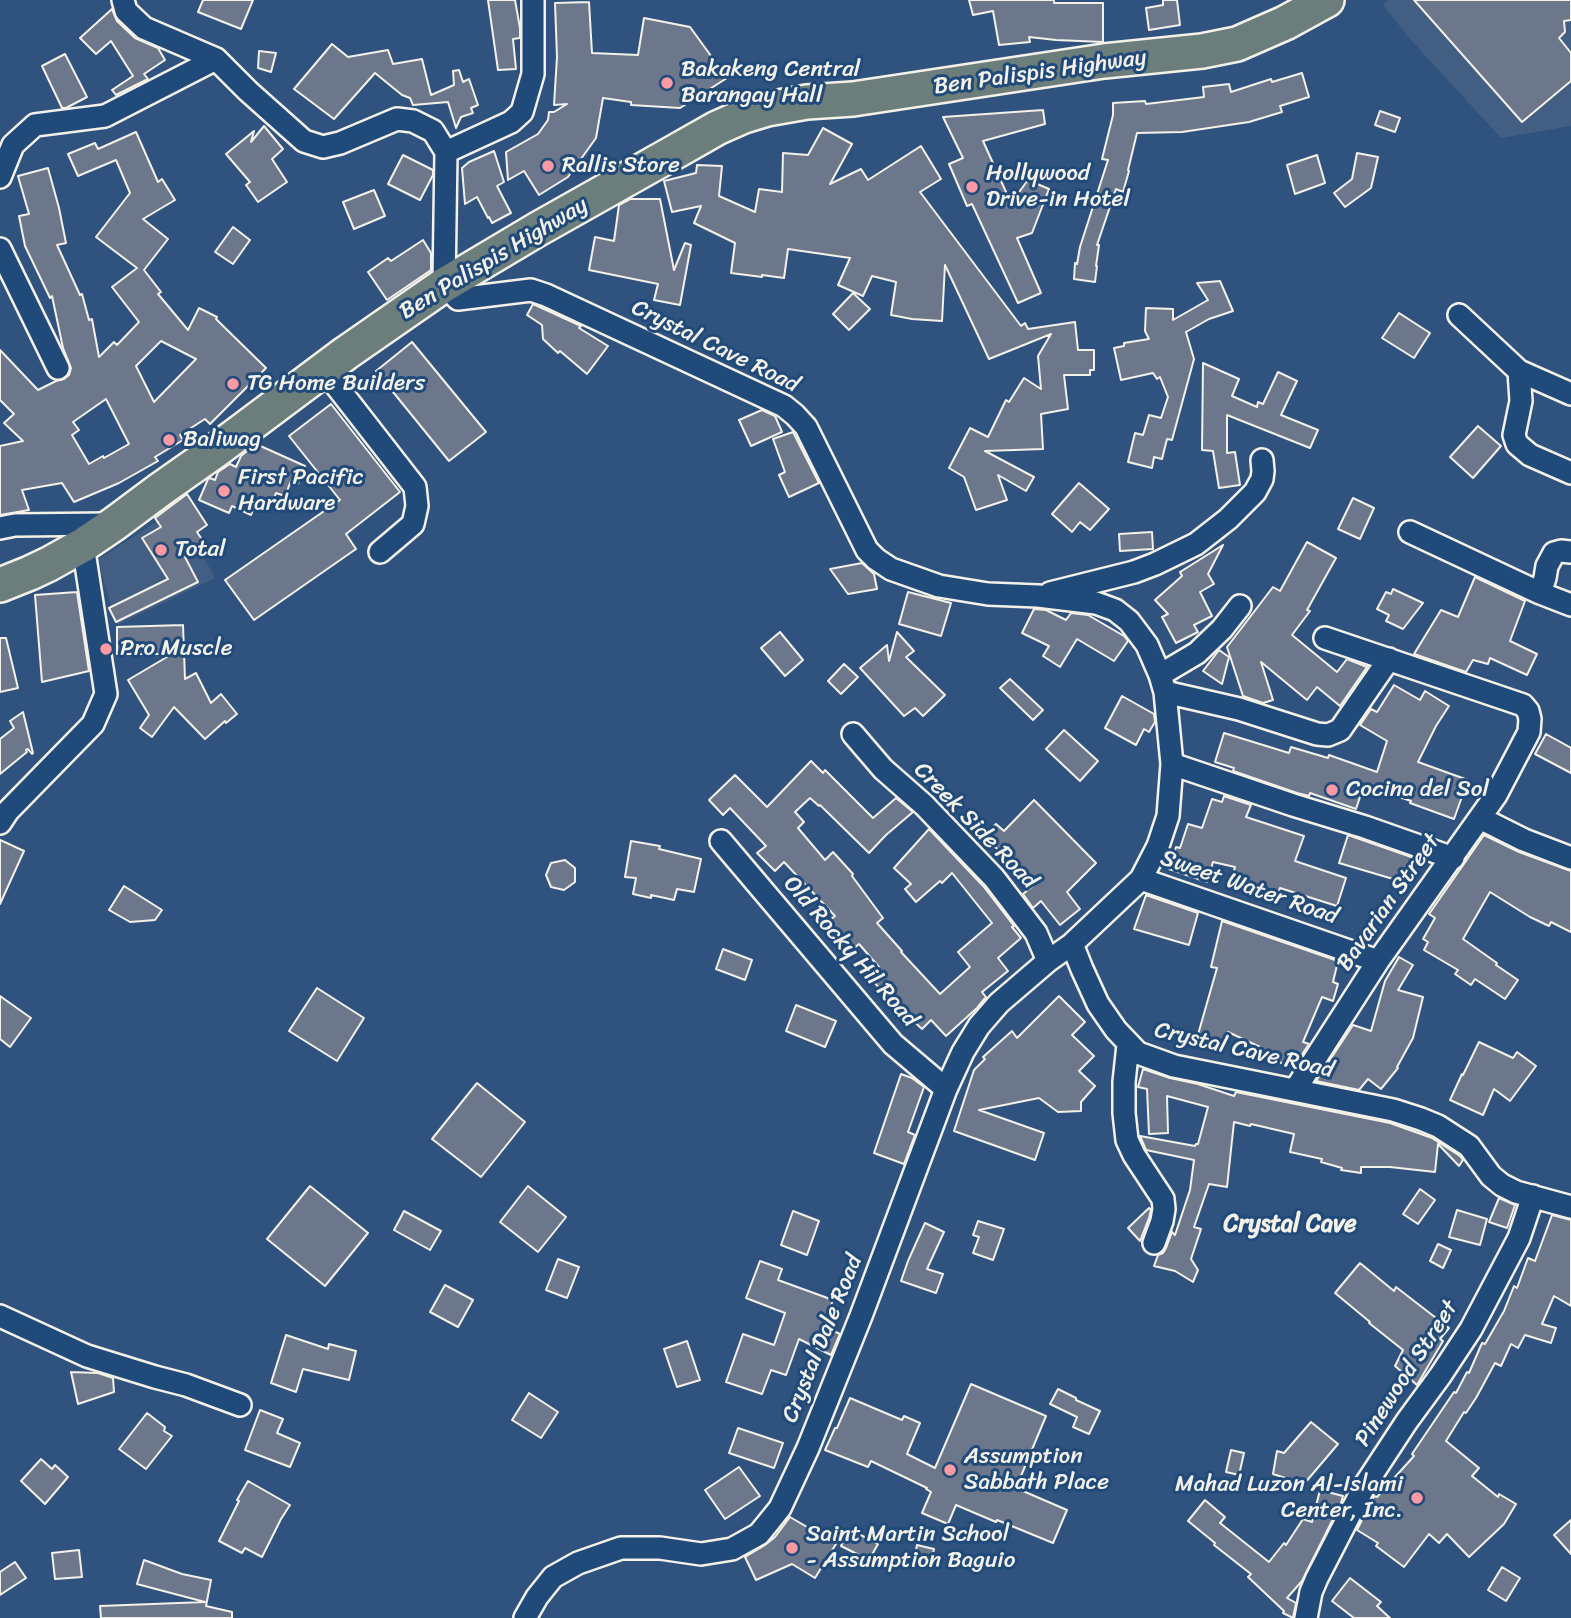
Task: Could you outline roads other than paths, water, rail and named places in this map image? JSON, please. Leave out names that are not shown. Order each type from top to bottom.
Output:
[{"type":"main road","name":"Ben Palispis Highway","points":[[0,584],[30,573],[83,545],[444,285],[717,128],[744,116],[807,102],[865,98],[1104,61],[1202,51],[1237,44],[1285,23],[1327,0]]},
{"type":"street","points":[[123,0],[126,11],[144,28],[216,59],[304,141],[323,147],[340,143],[397,119],[414,121],[433,131],[446,152],[444,285]]},
{"type":"street","points":[[446,152],[511,122],[522,112],[533,74],[533,0]]},
{"type":"street","points":[[0,177],[7,143],[35,125],[105,116],[216,59]]},
{"type":"street","points":[[0,249],[58,368]]},
{"type":"street","name":"Crystal Cave Road","points":[[444,285],[458,299],[508,291],[538,292],[784,406],[806,427],[867,550],[891,569],[939,586],[988,594],[1038,596],[1096,603],[1115,610],[1129,621],[1147,645],[1163,684],[1172,764],[1168,816],[1158,846],[1141,878],[1072,944],[1098,1003],[1116,1030],[1138,1053],[1174,1066],[1393,1110],[1438,1126],[1469,1146],[1491,1176],[1502,1185],[1516,1192],[1571,1207]]},
{"type":"street","points":[[1459,315],[1519,371],[1571,394]]},
{"type":"street","points":[[324,370],[415,487],[417,506],[413,524],[380,552]]},
{"type":"street","points":[[1519,371],[1521,401],[1514,435],[1517,444],[1530,455],[1571,473]]},
{"type":"street","points":[[1038,596],[1134,572],[1196,544],[1228,519],[1255,492],[1264,471],[1262,460]]},
{"type":"street","points":[[0,528],[15,525],[114,524]]},
{"type":"street","points":[[1410,532],[1571,605]]},
{"type":"street","points":[[0,823],[8,811],[93,724],[106,694],[83,545]]},
{"type":"street","points":[[1540,593],[1547,566],[1554,553],[1571,552]]},
{"type":"street","points":[[1240,606],[1222,629],[1163,684],[1317,734],[1328,735],[1340,730],[1388,659]]},
{"type":"street","name":"Bavarian Street","points":[[1295,1090],[1378,961],[1496,795],[1529,732],[1530,719],[1528,711],[1522,705],[1325,638]]},
{"type":"street","name":"Creek Side Road","points":[[853,734],[883,769],[924,805],[994,878],[1036,933],[1048,961]]},
{"type":"street","points":[[1172,764],[1453,858]]},
{"type":"street","points":[[1480,818],[1524,840],[1571,858]]},
{"type":"street","name":"Old Rocky Hil Road","points":[[721,841],[893,1044],[946,1090]]},
{"type":"street","name":"Sweet Water Road","points":[[1141,878],[1378,961]]},
{"type":"street","name":"Crystal Dale Road","points":[[525,1618],[552,1577],[578,1563],[621,1548],[660,1548],[701,1554],[732,1549],[759,1534],[768,1523],[780,1508],[807,1448],[963,1052],[979,1026],[999,1003],[1072,944]]},
{"type":"street","points":[[1128,1045],[1124,1082],[1127,1140],[1163,1199],[1162,1221],[1154,1243]]},
{"type":"street","name":"Pinewood Street","points":[[1306,1618],[1317,1578],[1365,1485],[1471,1329],[1519,1238],[1533,1196]]},
{"type":"street","points":[[0,1316],[87,1356],[186,1385],[240,1405]]},
{"type":"place","name":"Bakakeng Central Barangay Hall","points":[[667,83]]},
{"type":"place","name":"Rallis Store","points":[[548,166]]},
{"type":"place","name":"Hollywood Drive-in Hotel","points":[[972,187]]},
{"type":"place","name":"TG Home Builders","points":[[233,384]]},
{"type":"place","name":"Baliwag","points":[[169,440]]},
{"type":"place","name":"First Pacific Hardware","points":[[224,491]]},
{"type":"place","name":"Total","points":[[161,550]]},
{"type":"place","name":"Pro Muscle","points":[[106,649]]},
{"type":"place","name":"Cocina del Sol","points":[[1332,790]]},
{"type":"place","name":"Assumption Sabbath Place","points":[[950,1470]]},
{"type":"place","name":"Mahad Luzon Al-Islami Center, Inc.","points":[[1417,1498]]},
{"type":"place","name":"Saint Martin School - Assumption Baguio","points":[[792,1548]]},
{"type":"district","name":"Crystal Cave","points":[[1290,1225]]}]
